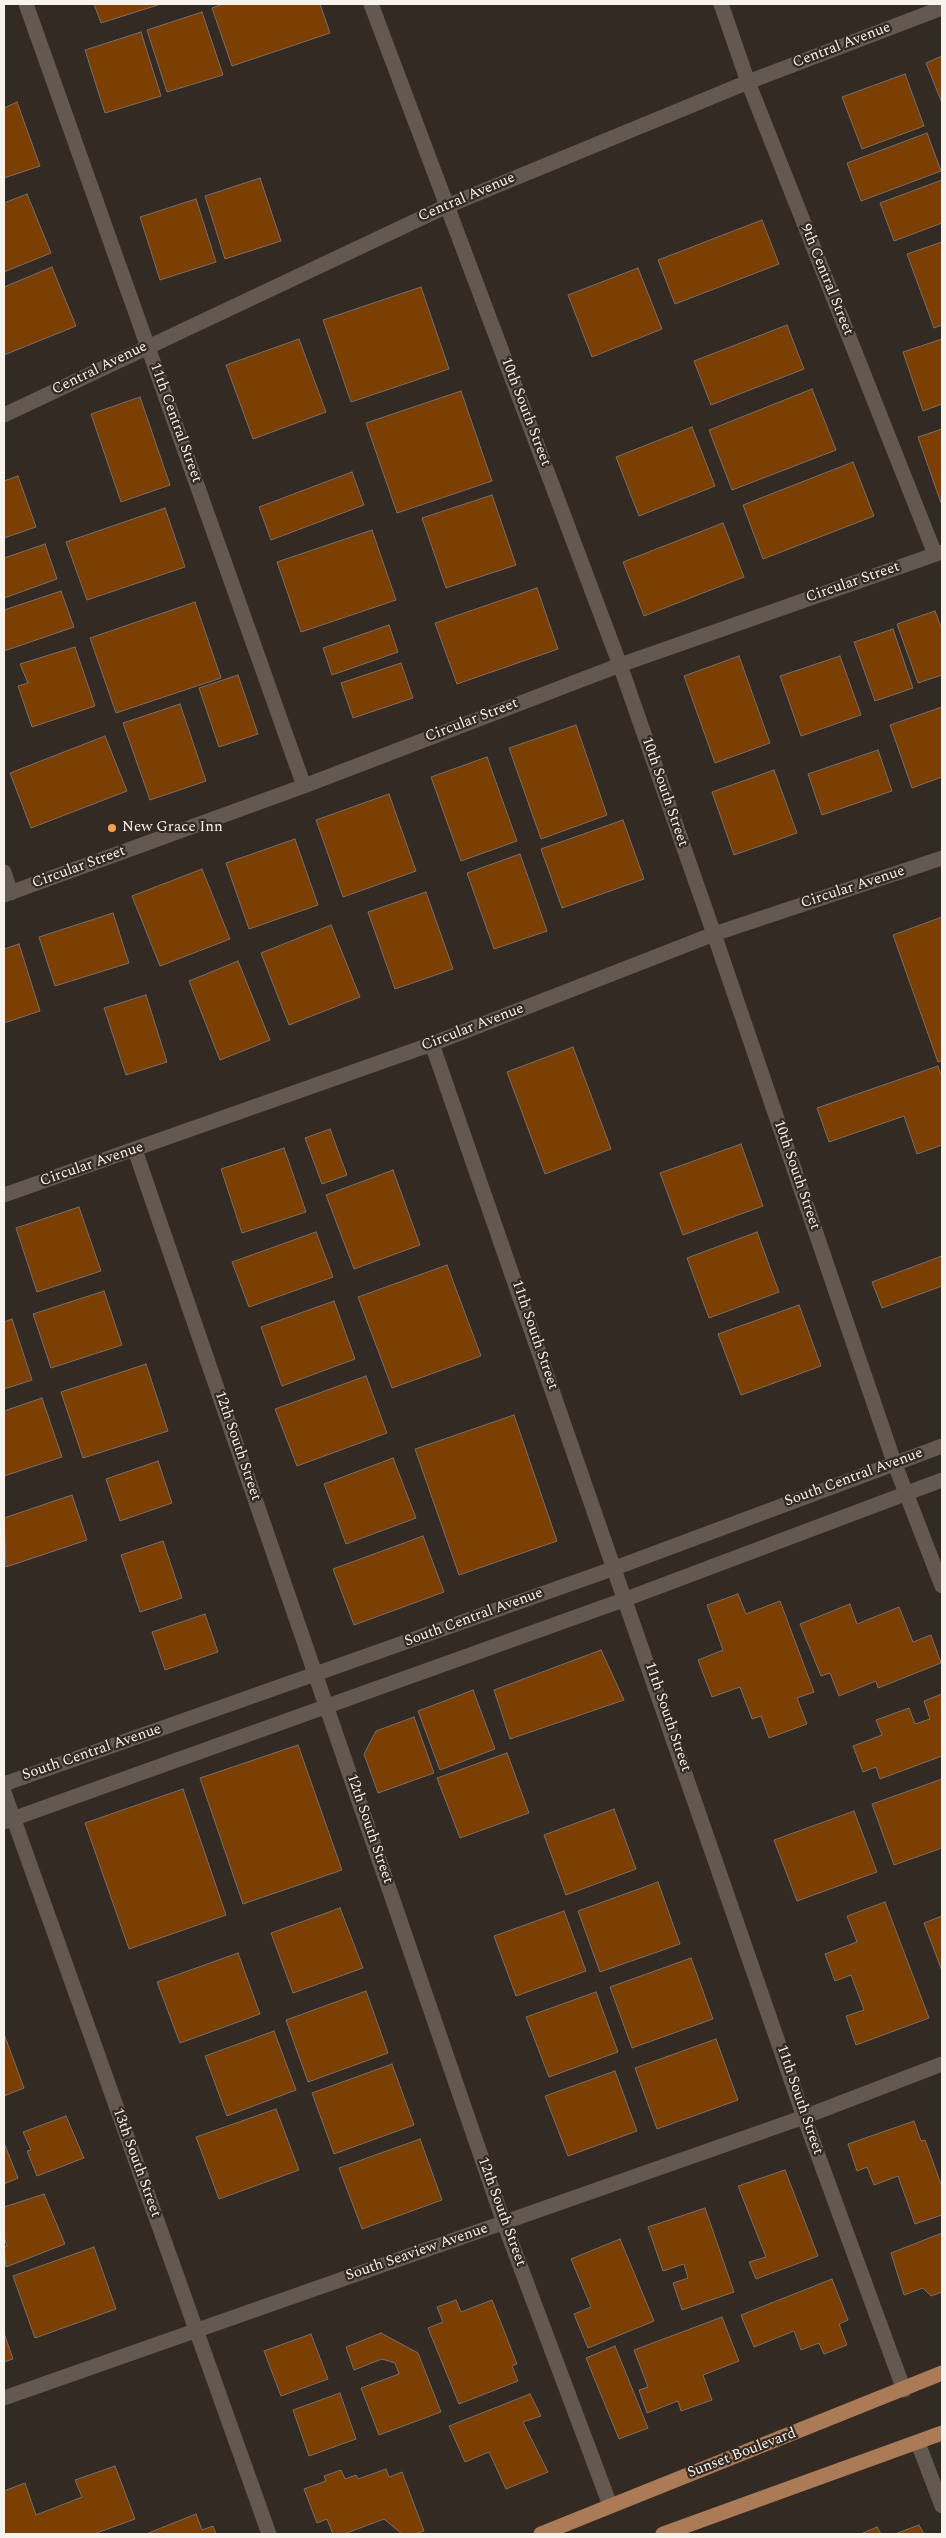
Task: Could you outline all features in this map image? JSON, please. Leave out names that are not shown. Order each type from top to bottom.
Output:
[{"type":"main road","name":"Sunset Boulevard","points":[[541,2534],[610,2505],[904,2390],[942,2373]]},
{"type":"main road","points":[[663,2534],[942,2433]]},
{"type":"street","name":"11th Central Street","points":[[26,4],[304,786]]},
{"type":"street","name":"10th South Street","points":[[371,4],[620,665],[905,1494],[942,1586]]},
{"type":"street","name":"9th Central Street","points":[[721,4],[748,82],[938,553]]},
{"type":"street","name":"Central Avenue","points":[[4,415],[447,206],[748,82],[942,8]]},
{"type":"street","name":"Circular Street","points":[[7,894],[304,786],[620,665],[938,553]]},
{"type":"street","name":"Circular Avenue","points":[[4,1196],[432,1044],[714,934],[942,858]]},
{"type":"street","points":[[4,872],[7,894]]},
{"type":"street","name":"11th South Street","points":[[432,1044],[616,1568],[804,2117],[904,2390]]},
{"type":"street","name":"12th South Street","points":[[135,1150],[504,2223],[610,2505]]},
{"type":"street","name":"South Central Avenue","points":[[4,1784],[616,1568],[894,1462],[942,1446]]},
{"type":"street","points":[[8,1820],[626,1599],[942,1480]]},
{"type":"street","name":"13th South Street","points":[[4,1792],[8,1820],[269,2534]]},
{"type":"street","name":"South Seaview Avenue","points":[[4,2398],[804,2117],[942,2064]]},
{"type":"street","points":[[918,2443],[942,2506]]},
{"type":"building","points":[[94,4],[161,4],[101,23]]},
{"type":"building","points":[[223,4],[320,4],[330,33],[232,66],[212,8]]},
{"type":"building","points":[[202,12],[223,75],[167,92],[147,30]]},
{"type":"building","points":[[141,32],[161,96],[105,113],[85,50]]},
{"type":"building","points":[[942,56],[942,103],[926,63]]},
{"type":"building","points":[[905,74],[924,126],[862,149],[842,97]]},
{"type":"building","points":[[17,102],[40,166],[4,178],[4,108]]},
{"type":"building","points":[[927,133],[941,171],[861,201],[847,163]]},
{"type":"building","points":[[260,178],[281,241],[225,259],[205,196]]},
{"type":"building","points":[[942,180],[942,223],[894,241],[880,203]]},
{"type":"building","points":[[27,194],[51,253],[4,272],[4,203]]},
{"type":"building","points":[[196,199],[216,262],[160,280],[140,217]]},
{"type":"building","points":[[762,220],[779,264],[675,304],[658,260]]},
{"type":"building","points":[[942,242],[942,325],[934,328],[907,254]]},
{"type":"building","points":[[52,267],[76,326],[4,355],[4,287]]},
{"type":"building","points":[[638,268],[662,329],[592,357],[568,295]]},
{"type":"building","points":[[421,287],[449,369],[351,402],[323,320]]},
{"type":"building","points":[[787,325],[804,369],[711,405],[694,361]]},
{"type":"building","points":[[299,339],[326,412],[253,439],[226,365]]},
{"type":"building","points":[[942,339],[942,404],[923,411],[903,352]]},
{"type":"building","points":[[812,389],[836,450],[732,490],[709,430]]},
{"type":"building","points":[[461,391],[492,481],[397,513],[366,423]]},
{"type":"building","points":[[140,397],[170,485],[121,502],[91,414]]},
{"type":"building","points":[[692,427],[715,486],[639,516],[616,457]]},
{"type":"building","points":[[942,429],[942,503],[941,503],[918,437]]},
{"type":"building","points":[[853,462],[874,516],[763,559],[743,505]]},
{"type":"building","points":[[352,472],[364,505],[271,540],[259,507]]},
{"type":"building","points":[[18,476],[36,527],[4,538],[4,481]]},
{"type":"building","points":[[492,495],[516,565],[446,588],[422,518]]},
{"type":"building","points":[[165,508],[185,567],[87,600],[66,542]]},
{"type":"building","points":[[723,523],[744,577],[644,616],[623,562]]},
{"type":"building","points":[[372,530],[396,600],[301,632],[277,562]]},
{"type":"building","points":[[45,544],[57,579],[4,598],[4,558]]},
{"type":"building","points":[[537,588],[558,649],[457,684],[435,623]]},
{"type":"building","points":[[61,591],[74,627],[4,651],[4,610]]},
{"type":"building","points":[[195,602],[221,678],[116,713],[90,638]]},
{"type":"building","points":[[935,611],[942,630],[942,675],[918,683],[897,624]]},
{"type":"building","points":[[389,625],[398,652],[332,675],[323,648]]},
{"type":"building","points":[[893,629],[913,688],[875,701],[854,642]]},
{"type":"building","points":[[75,647],[95,706],[32,727],[18,686],[28,683],[20,664]]},
{"type":"building","points":[[739,656],[770,743],[715,763],[684,676]]},
{"type":"building","points":[[840,656],[861,715],[801,736],[780,676]]},
{"type":"building","points":[[401,663],[413,698],[353,718],[341,683]]},
{"type":"building","points":[[238,675],[258,734],[219,747],[199,688]]},
{"type":"building","points":[[180,704],[206,781],[150,800],[123,723]]},
{"type":"building","points":[[942,707],[942,777],[912,788],[890,725]]},
{"type":"building","points":[[576,725],[607,815],[541,839],[509,748]]},
{"type":"building","points":[[105,736],[127,791],[31,828],[10,773]]},
{"type":"building","points":[[878,750],[892,791],[822,815],[808,774]]},
{"type":"building","points":[[487,757],[517,841],[461,861],[431,777]]},
{"type":"building","points":[[774,770],[797,833],[734,855],[712,792]]},
{"type":"building","points":[[389,794],[416,871],[343,897],[316,820]]},
{"type":"building","points":[[623,820],[644,879],[562,908],[541,849]]},
{"type":"building","points":[[295,839],[318,905],[249,929],[226,863]]},
{"type":"building","points":[[520,854],[547,931],[494,949],[467,873]]},
{"type":"building","points":[[202,869],[230,939],[160,966],[132,896]]},
{"type":"building","points":[[426,892],[453,969],[395,989],[368,912]]},
{"type":"building","points":[[113,913],[129,963],[55,986],[39,937]]},
{"type":"building","points":[[942,917],[942,1061],[938,1062],[893,935]]},
{"type":"building","points":[[331,925],[360,997],[289,1025],[261,953]]},
{"type":"building","points":[[19,944],[40,1011],[4,1023],[4,949]]},
{"type":"building","points":[[238,961],[270,1040],[220,1060],[189,981]]},
{"type":"building","points":[[146,995],[167,1062],[126,1075],[104,1008]]},
{"type":"building","points":[[573,1047],[611,1149],[545,1174],[507,1072]]},
{"type":"building","points":[[938,1066],[942,1078],[942,1145],[917,1154],[904,1116],[829,1142],[817,1108]]},
{"type":"building","points":[[330,1129],[347,1175],[322,1184],[305,1138]]},
{"type":"building","points":[[741,1144],[763,1206],[683,1235],[660,1173]]},
{"type":"building","points":[[284,1148],[306,1212],[242,1233],[221,1169]]},
{"type":"building","points":[[393,1170],[420,1245],[354,1269],[326,1195]]},
{"type":"building","points":[[79,1207],[101,1271],[37,1292],[16,1228]]},
{"type":"building","points":[[316,1232],[333,1277],[249,1307],[232,1262]]},
{"type":"building","points":[[757,1232],[779,1292],[709,1318],[687,1258]]},
{"type":"building","points":[[942,1256],[942,1286],[882,1308],[872,1282]]},
{"type":"building","points":[[447,1265],[481,1356],[392,1388],[358,1297]]},
{"type":"building","points":[[104,1291],[122,1345],[51,1368],[33,1314]]},
{"type":"building","points":[[334,1301],[355,1359],[282,1386],[261,1327]]},
{"type":"building","points":[[799,1305],[821,1366],[741,1395],[718,1334]]},
{"type":"building","points":[[12,1319],[32,1380],[4,1389],[4,1322]]},
{"type":"building","points":[[146,1364],[168,1431],[83,1458],[61,1392]]},
{"type":"building","points":[[366,1376],[387,1433],[297,1466],[275,1409]]},
{"type":"building","points":[[42,1398],[62,1457],[4,1476],[4,1411]]},
{"type":"building","points":[[514,1415],[557,1541],[459,1575],[415,1449]]},
{"type":"building","points":[[393,1458],[416,1518],[346,1544],[324,1484]]},
{"type":"building","points":[[158,1461],[172,1503],[120,1521],[106,1479]]},
{"type":"building","points":[[72,1495],[87,1540],[6,1567],[4,1518]]},
{"type":"building","points":[[423,1536],[444,1592],[354,1625],[333,1569]]},
{"type":"building","points":[[163,1541],[182,1598],[140,1612],[121,1555]]},
{"type":"building","points":[[738,1594],[746,1614],[780,1601],[814,1692],[797,1698],[807,1724],[769,1738],[761,1716],[752,1719],[740,1687],[712,1697],[698,1660],[723,1650],[707,1605]]},
{"type":"building","points":[[850,1604],[857,1624],[899,1607],[913,1642],[931,1635],[941,1663],[878,1688],[876,1681],[839,1696],[830,1673],[821,1676],[800,1624]]},
{"type":"building","points":[[205,1614],[218,1652],[165,1670],[152,1632]]},
{"type":"building","points":[[601,1650],[624,1700],[510,1739],[494,1690]]},
{"type":"building","points":[[473,1690],[495,1749],[440,1770],[418,1711]]},
{"type":"building","points":[[942,1694],[942,1756],[880,1779],[876,1767],[863,1772],[853,1746],[882,1735],[876,1720],[909,1708],[915,1724],[930,1719],[924,1701]]},
{"type":"building","points":[[414,1717],[434,1773],[378,1793],[364,1754],[376,1731]]},
{"type":"building","points":[[298,1745],[342,1870],[243,1904],[200,1778]]},
{"type":"building","points":[[507,1753],[529,1813],[460,1838],[437,1778]]},
{"type":"building","points":[[942,1779],[942,1848],[894,1865],[872,1804]]},
{"type":"building","points":[[183,1789],[226,1915],[129,1949],[85,1823]]},
{"type":"building","points":[[614,1809],[636,1869],[566,1895],[544,1835]]},
{"type":"building","points":[[854,1811],[877,1872],[797,1901],[774,1840]]},
{"type":"building","points":[[658,1882],[680,1944],[600,1972],[578,1911]]},
{"type":"building","points":[[885,1902],[929,2018],[856,2045],[846,2016],[864,2010],[851,1975],[835,1981],[825,1954],[857,1942],[847,1916]]},
{"type":"building","points":[[340,1908],[363,1968],[293,1993],[271,1933]]},
{"type":"building","points":[[564,1911],[586,1971],[516,1996],[494,1936]]},
{"type":"building","points":[[942,1916],[942,1971],[924,1923]]},
{"type":"building","points":[[238,1953],[260,2014],[180,2043],[157,1982]]},
{"type":"building","points":[[691,1958],[713,2019],[632,2048],[610,1987]]},
{"type":"building","points":[[366,1991],[388,2053],[308,2082],[286,2020]]},
{"type":"building","points":[[596,1992],[618,2052],[549,2077],[526,2017]]},
{"type":"building","points":[[274,2031],[296,2090],[227,2116],[205,2056]]},
{"type":"building","points":[[4,2034],[24,2088],[4,2096]]},
{"type":"building","points":[[716,2039],[738,2100],[657,2129],[635,2068]]},
{"type":"building","points":[[392,2064],[414,2125],[334,2154],[312,2093]]},
{"type":"building","points":[[615,2071],[637,2131],[568,2156],[545,2096]]},
{"type":"building","points":[[276,2109],[299,2170],[219,2199],[196,2137]]},
{"type":"building","points":[[66,2116],[84,2158],[37,2176],[27,2151],[31,2150],[23,2132]]},
{"type":"building","points":[[914,2121],[921,2141],[925,2140],[942,2187],[942,2215],[915,2224],[898,2176],[874,2185],[867,2167],[857,2171],[848,2144]]},
{"type":"building","points":[[420,2139],[442,2200],[362,2229],[339,2168]]},
{"type":"building","points":[[4,2143],[18,2178],[4,2184]]},
{"type":"building","points":[[785,2170],[818,2256],[756,2279],[749,2262],[766,2257],[738,2186]]},
{"type":"building","points":[[44,2194],[65,2244],[6,2267],[4,2247],[7,2246],[4,2237],[4,2207]]},
{"type":"building","points":[[705,2208],[734,2292],[682,2310],[673,2283],[688,2278],[684,2264],[663,2271],[648,2227]]},
{"type":"building","points":[[942,2233],[942,2292],[931,2296],[923,2288],[904,2295],[891,2253]]},
{"type":"building","points":[[620,2239],[654,2321],[588,2348],[574,2314],[591,2307],[571,2259]]},
{"type":"building","points":[[94,2247],[116,2309],[35,2338],[13,2276]]},
{"type":"building","points":[[832,2279],[848,2320],[839,2324],[847,2345],[824,2354],[819,2343],[801,2350],[794,2331],[754,2347],[741,2315]]},
{"type":"building","points":[[456,2300],[461,2312],[492,2300],[517,2364],[512,2366],[518,2381],[459,2404],[428,2328],[443,2322],[437,2307]]},
{"type":"building","points":[[722,2317],[739,2361],[703,2375],[712,2400],[681,2411],[678,2401],[647,2413],[639,2390],[648,2387],[634,2350]]},
{"type":"building","points":[[4,2333],[13,2359],[4,2362]]},
{"type":"building","points":[[381,2333],[418,2353],[441,2412],[379,2435],[361,2388],[399,2374],[395,2363],[382,2359],[354,2370],[346,2347]]},
{"type":"building","points":[[311,2334],[328,2379],[281,2396],[264,2351]]},
{"type":"building","points":[[615,2346],[648,2428],[619,2439],[586,2358]]},
{"type":"building","points":[[340,2393],[356,2439],[309,2456],[293,2410]]},
{"type":"building","points":[[530,2394],[541,2416],[523,2422],[548,2472],[506,2489],[489,2452],[465,2462],[449,2426]]},
{"type":"building","points":[[115,2466],[135,2519],[94,2534],[4,2534],[4,2491],[25,2483],[36,2515],[82,2497],[75,2480]]},
{"type":"building","points":[[386,2469],[389,2477],[402,2472],[424,2531],[414,2534],[402,2534],[384,2519],[344,2534],[333,2534],[327,2519],[317,2523],[304,2489],[326,2481],[324,2476],[341,2470],[345,2479],[356,2475],[358,2479]]},
{"type":"building","points":[[196,2514],[202,2530],[213,2526],[216,2534],[146,2534]]},
{"type":"building","points":[[919,2525],[924,2534],[895,2534]]},
{"type":"building","points":[[877,2527],[881,2534],[861,2534]]},
{"type":"place","name":"New Grace Inn","points":[[112,828]]}]
